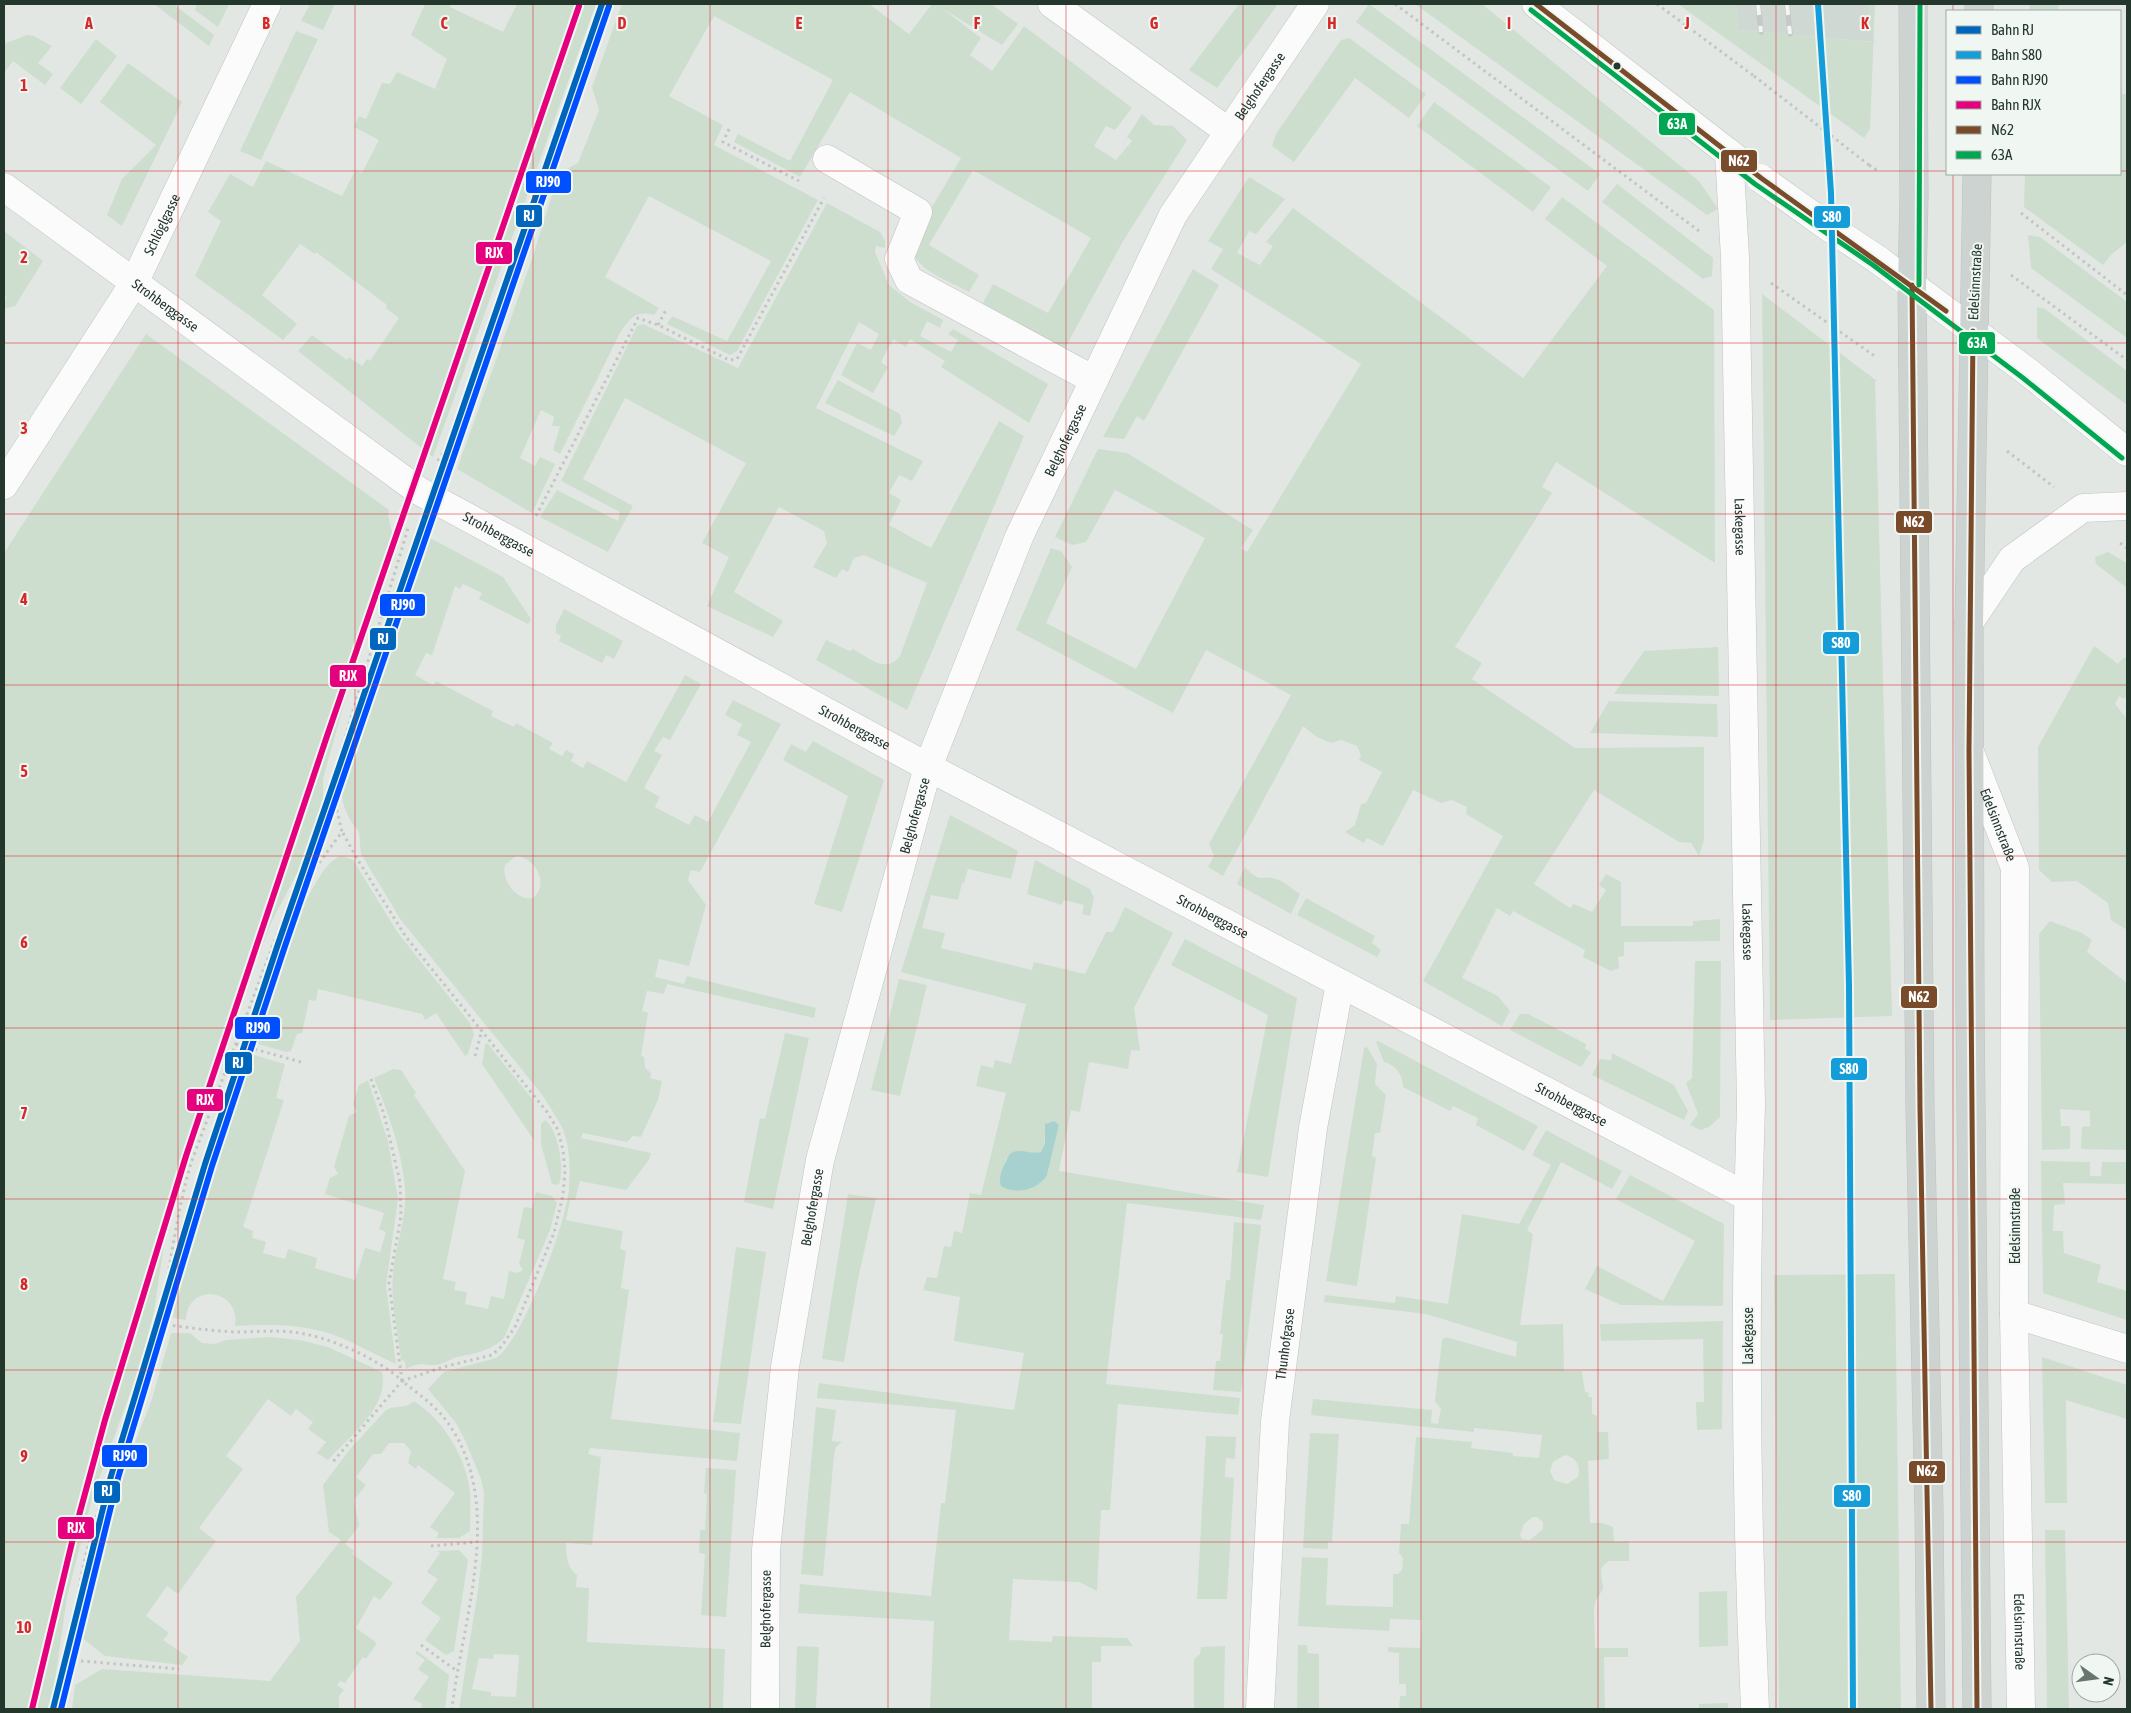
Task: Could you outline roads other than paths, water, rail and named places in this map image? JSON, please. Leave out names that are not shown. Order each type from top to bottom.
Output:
[{"type":"main road","points":[[1913,4],[1914,197],[1912,285],[1920,1109],[1929,1510],[1931,1709]]},
{"type":"main road","name":"Edelsinnstraße","points":[[1977,175],[1969,623],[1977,1709]]},
{"type":"street","name":"Schlöglgasse","points":[[4,485],[134,283],[267,4]]},
{"type":"street","points":[[1052,4],[1229,132]]},
{"type":"street","name":"Belghofergasse","points":[[765,1709],[766,1550],[785,1367],[820,1160],[928,767],[1019,537],[1173,215],[1315,4]]},
{"type":"street","points":[[1536,4],[1760,178],[1877,259],[1973,331],[2127,452]]},
{"type":"street","name":"Laskegasse","points":[[1729,153],[1735,257],[1751,1105],[1748,1197],[1749,1578],[1755,1709]]},
{"type":"street","points":[[834,163],[918,212],[899,259],[909,280],[1094,380]]},
{"type":"street","name":"Strohberggasse","points":[[4,187],[419,491],[928,767],[1748,1197]]},
{"type":"street","points":[[1969,623],[2012,559],[2082,508],[2127,506]]},
{"type":"street","name":"Edelsinnstraße","points":[[1969,750],[2015,868],[2014,1314],[2021,1709]]},
{"type":"street","name":"Thunhofgasse","points":[[1260,1709],[1275,1421],[1313,1128],[1340,983]]},
{"type":"street","points":[[2014,1314],[2127,1349]]},
{"type":"water","points":[[1054,1121],[1059,1125],[1047,1175],[1043,1180],[1026,1190],[1013,1190],[1001,1186],[1001,1174],[1010,1154],[1017,1151],[1041,1152],[1045,1143],[1045,1124]]},
{"type":"railway","points":[[1758,4],[1761,32]]},
{"type":"railway","points":[[1787,4],[1790,34]]},
{"type":"rail line","name":"RJ","points":[[53,1709],[111,1476],[205,1164],[278,944],[602,4]]},
{"type":"rail line","name":"S80","points":[[1818,4],[1831,193],[1849,985],[1853,1709]]},
{"type":"rail line","name":"RJX","points":[[32,1709],[74,1534],[105,1420],[186,1156],[327,736],[579,6]]},
{"type":"rail line","name":"RJ90","points":[[61,1709],[118,1478],[212,1166],[285,946],[609,6]]}]
